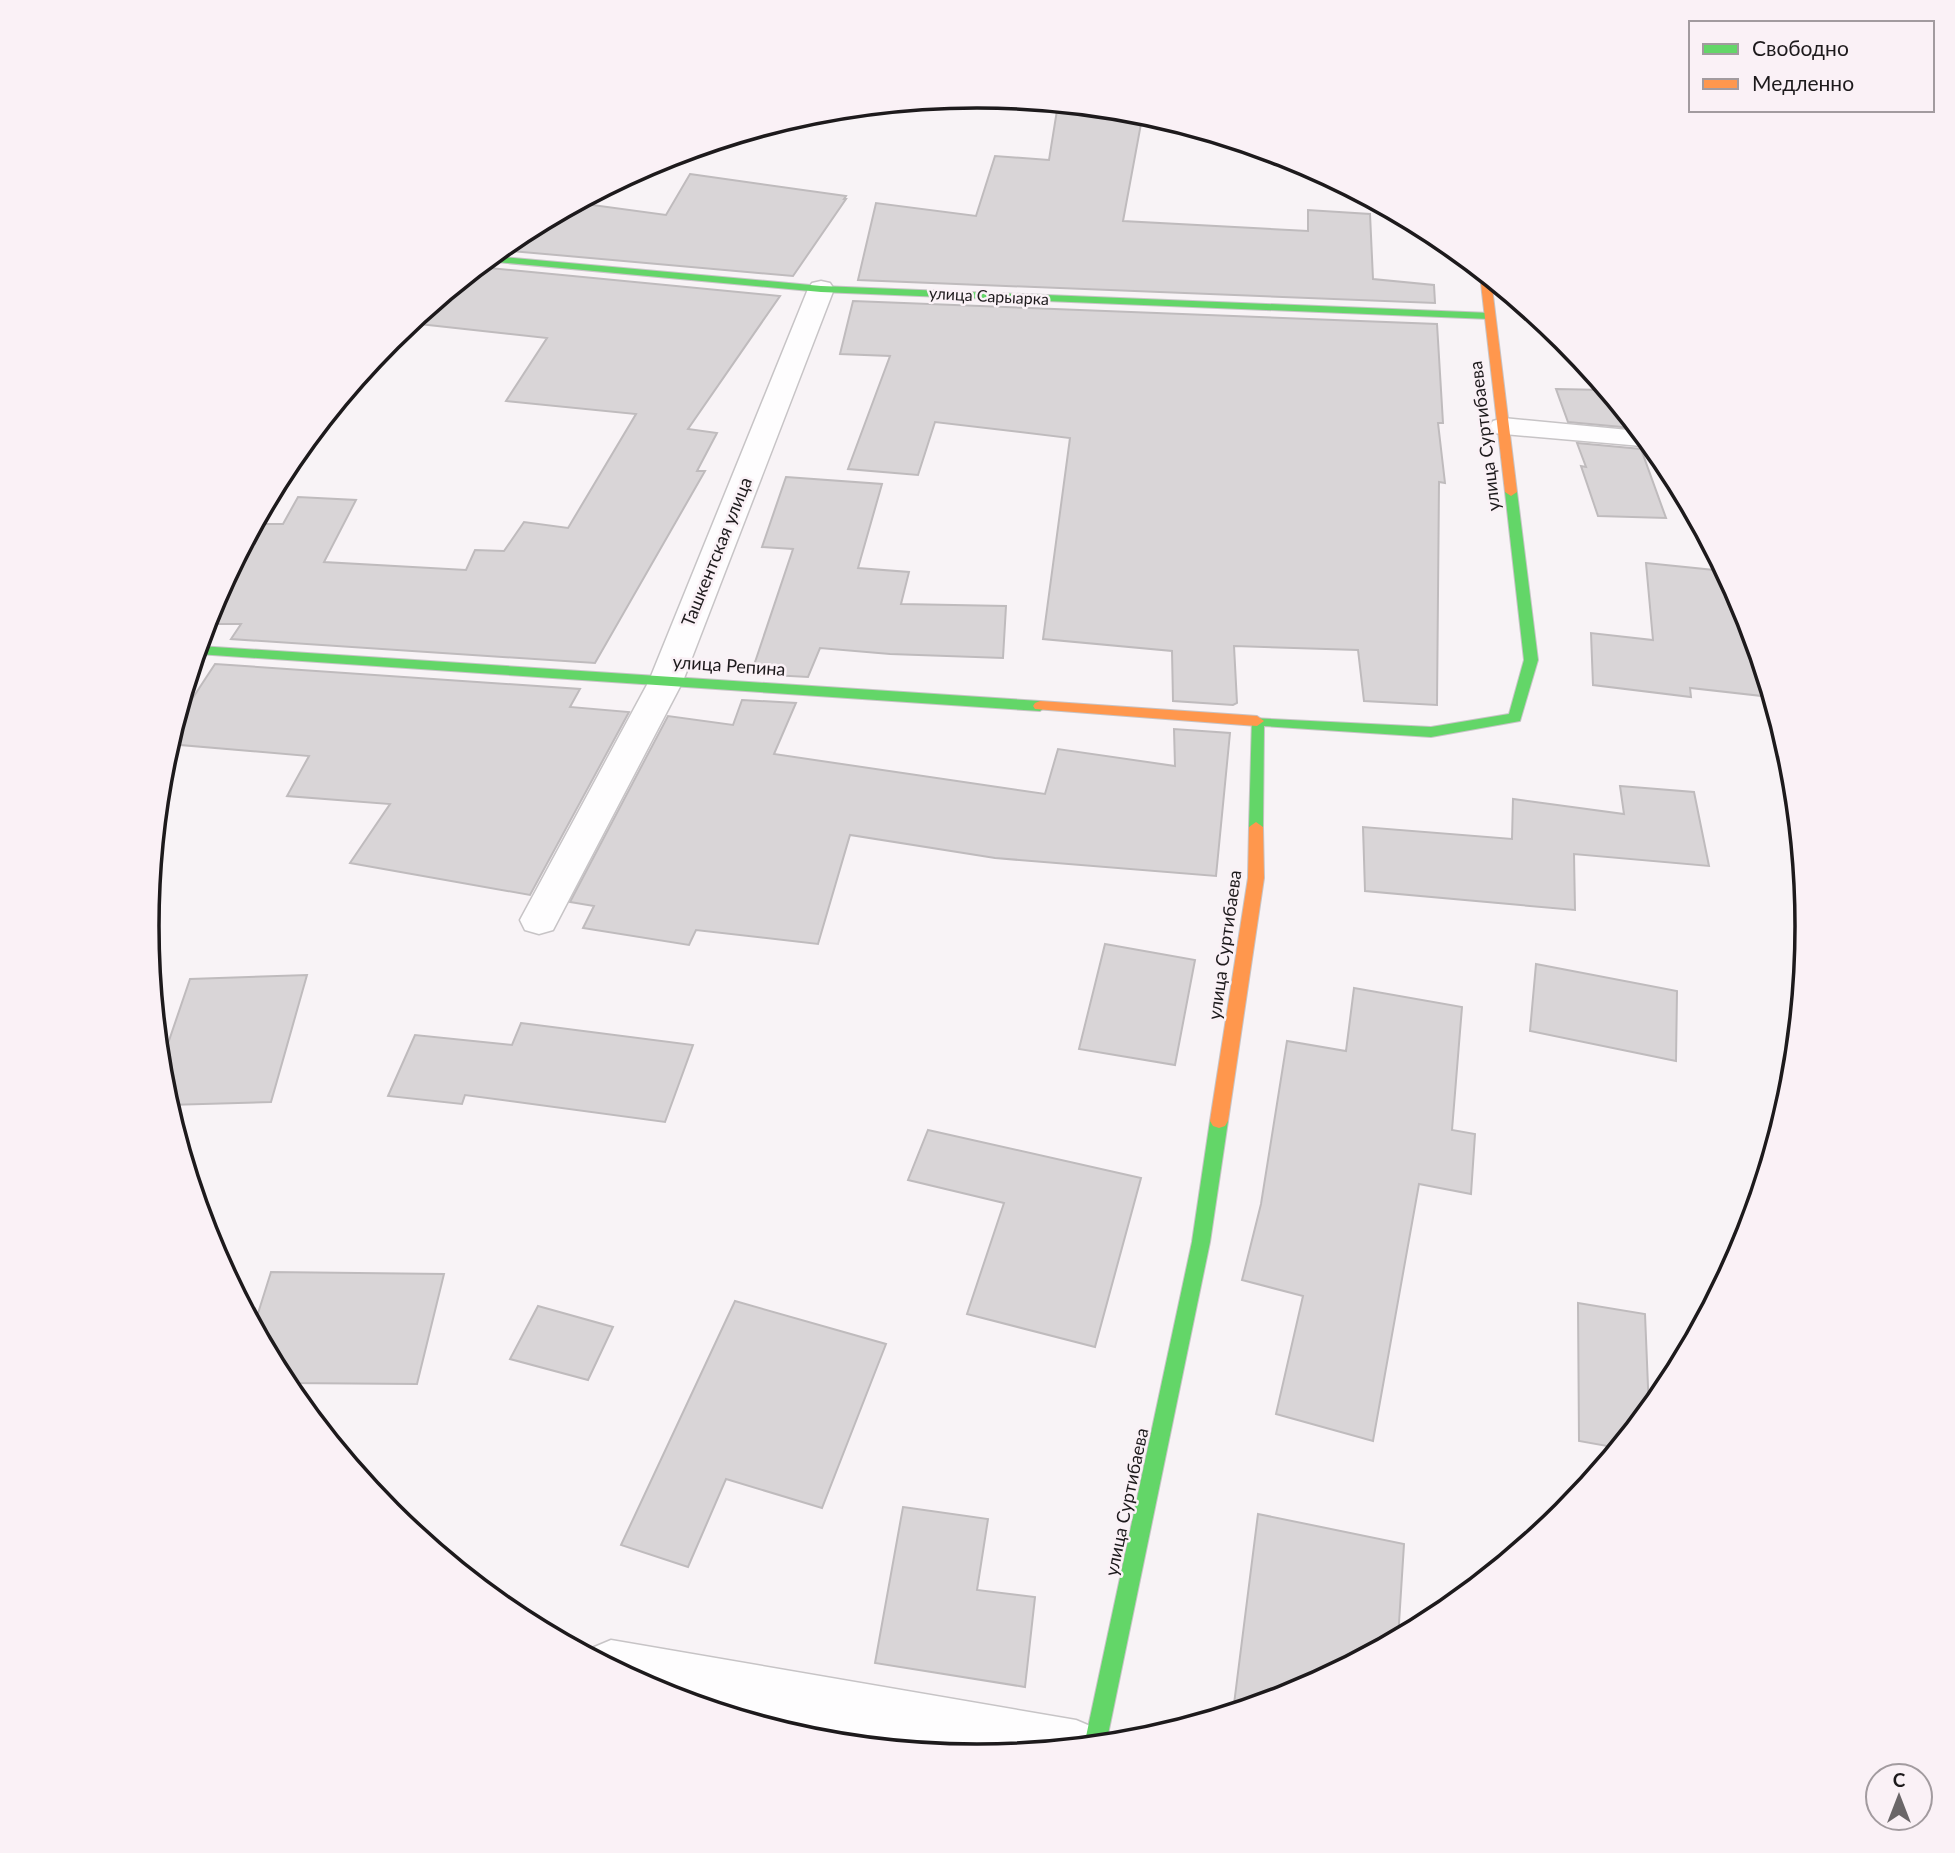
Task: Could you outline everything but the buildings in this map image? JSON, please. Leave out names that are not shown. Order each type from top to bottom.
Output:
[{"type":"street","name":"улица Сарыарка","points":[[504,260],[821,289],[1490,316]]},
{"type":"street","name":"улица Суртибаева","points":[[1097,1736],[1201,1242],[1256,878],[1256,721],[1431,732],[1515,718],[1531,660],[1486,287]]},
{"type":"street","name":"Ташкентская улица","points":[[539,920],[666,681],[821,289]]},
{"type":"street","points":[[1503,428],[1633,439]]},
{"type":"street","name":"улица Репина","points":[[208,651],[1256,721]]},
{"type":"street","points":[[643,1673],[1045,1742]]},
{"type":"traffic: fast","points":[[504,260],[821,289],[1490,316]]},
{"type":"traffic: fast","points":[[1256,827],[1257,721],[1431,732],[1515,718],[1531,660],[1511,492]]},
{"type":"traffic: fast","points":[[208,651],[1040,706]]},
{"type":"traffic: fast","points":[[1097,1736],[1201,1242],[1219,1121]]},
{"type":"traffic: slow","points":[[1486,287],[1511,492]]},
{"type":"traffic: slow","points":[[1040,706],[1257,721]]},
{"type":"traffic: slow","points":[[1219,1121],[1256,878],[1256,827]]}]
